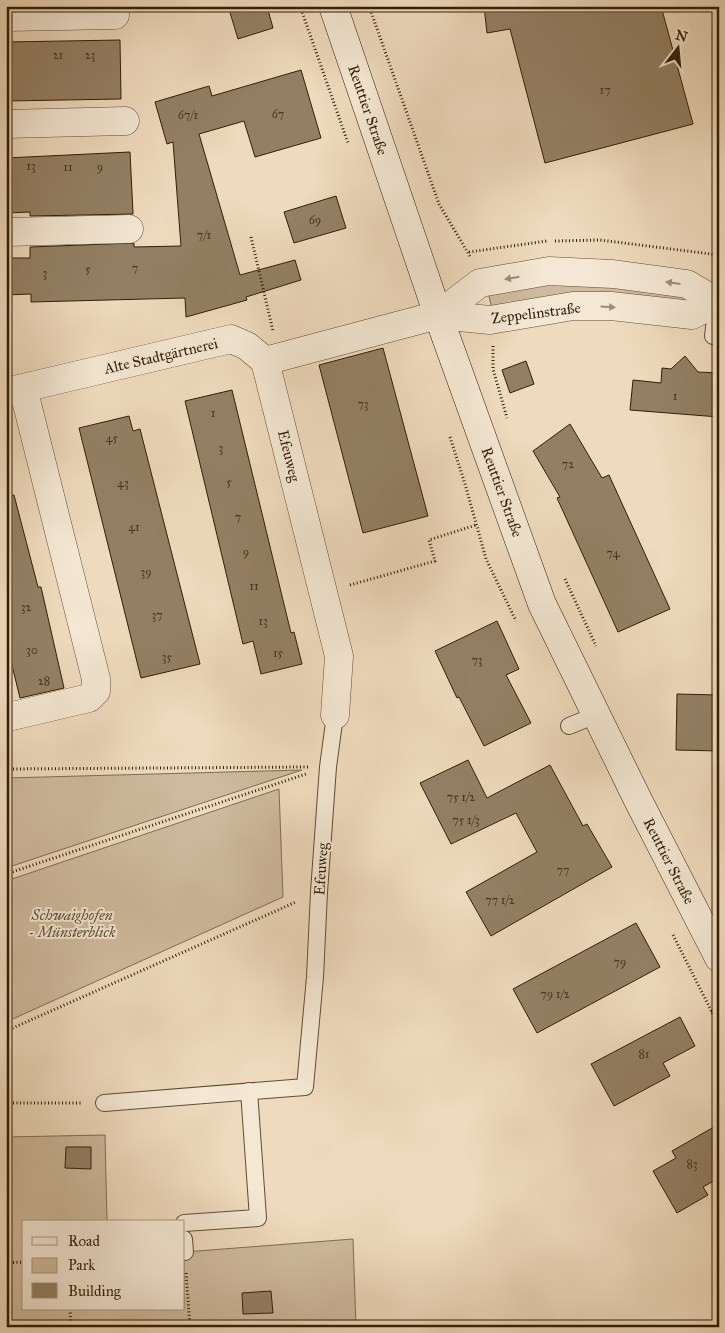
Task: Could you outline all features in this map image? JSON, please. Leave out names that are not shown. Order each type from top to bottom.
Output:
[{"type":"street","name":"Reuttier Straße","points":[[333,6],[438,315],[542,604],[719,958]]},
{"type":"street","points":[[6,18],[115,15]]},
{"type":"street","points":[[6,124],[125,121]]},
{"type":"street","points":[[6,232],[129,229]]},
{"type":"street","points":[[272,359],[438,315],[480,283],[549,271],[612,274],[687,284],[718,302]]},
{"type":"street","name":"Zeppelinstraße","points":[[438,315],[490,320],[574,306],[611,306],[692,315],[718,302]]},
{"type":"street","name":"Alte Stadtgärtnerei","points":[[6,716],[89,698],[96,691],[96,679],[15,390],[231,340],[248,346],[272,359]]},
{"type":"street","name":"Efeuweg","points":[[272,359],[323,592],[339,656],[335,715]]},
{"type":"lane","points":[[713,336],[718,302]]},
{"type":"lane","name":"Efeuweg","points":[[104,1103],[305,1087],[315,977],[318,892],[328,767],[335,715]]},
{"type":"lane","points":[[569,726],[596,715]]},
{"type":"lane","points":[[185,1223],[258,1218],[249,1091]]},
{"type":"path","points":[[369,6],[439,204],[468,252],[480,283]]},
{"type":"path","points":[[251,237],[272,359]]},
{"type":"path","points":[[490,320],[494,350],[493,369],[509,424]]},
{"type":"path","points":[[323,592],[435,561],[429,540],[476,525]]},
{"type":"path","points":[[563,575],[600,654]]},
{"type":"path","points":[[6,769],[328,767]]},
{"type":"path","points":[[6,874],[328,767]]},
{"type":"path","points":[[6,1031],[318,892]]},
{"type":"path","points":[[712,1012],[719,1008]]},
{"type":"path","points":[[6,1103],[104,1103]]},
{"type":"path","points":[[6,1263],[22,1262]]},
{"type":"path","points":[[185,1288],[187,1288],[190,1327]]},
{"type":"path","points":[[70,1310],[71,1327]]},
{"type":"green space","points":[[549,278],[687,291],[692,305],[493,314],[487,287]]},
{"type":"green space","points":[[302,770],[6,868],[6,778]]},
{"type":"green space","name":"Schwaighofen - Münsterblick","points":[[279,789],[283,897],[6,1022],[6,881]]},
{"type":"green space","points":[[105,1135],[107,1220],[22,1220],[22,1310],[185,1310],[185,1252],[353,1239],[356,1327],[6,1327],[6,1137]]},
{"type":"building","points":[[228,6],[267,6],[273,28],[238,39]]},
{"type":"building","points":[[484,6],[661,6],[693,124],[545,163],[510,29],[487,33]]},
{"type":"building","points":[[120,40],[121,99],[6,101],[6,42]]},
{"type":"building","points":[[301,70],[321,138],[255,157],[244,121],[199,134],[240,275],[295,260],[301,280],[246,297],[247,300],[186,317],[185,298],[31,302],[31,294],[6,295],[6,258],[30,258],[30,247],[134,243],[134,247],[181,246],[173,142],[167,144],[155,102],[209,86],[212,96]]},
{"type":"building","points":[[130,152],[133,214],[30,216],[30,212],[6,213],[6,158]]},
{"type":"building","points":[[336,196],[346,228],[294,243],[284,212]]},
{"type":"building","points":[[383,348],[428,516],[363,533],[319,365]]},
{"type":"building","points":[[685,356],[698,372],[719,373],[719,417],[630,410],[633,380],[661,383],[662,368],[671,369]]},
{"type":"building","points":[[526,361],[534,384],[510,393],[502,370]]},
{"type":"building","points":[[232,390],[291,633],[294,632],[302,664],[261,674],[253,641],[243,644],[185,401]]},
{"type":"building","points":[[129,416],[133,431],[140,429],[200,664],[141,678],[79,428]]},
{"type":"building","points":[[570,424],[602,478],[609,475],[670,609],[618,632],[557,498],[560,497],[533,451]]},
{"type":"building","points":[[14,495],[38,587],[41,587],[64,688],[20,698],[6,641],[6,496]]},
{"type":"building","points":[[497,621],[519,669],[506,675],[531,723],[484,746],[459,697],[457,698],[435,651]]},
{"type":"building","points":[[677,694],[719,695],[719,751],[676,750]]},
{"type":"building","points":[[468,760],[487,798],[550,765],[583,826],[587,824],[612,867],[491,936],[466,892],[537,852],[516,813],[451,844],[420,783]]},
{"type":"building","points":[[636,923],[660,967],[537,1033],[513,989]]},
{"type":"building","points":[[680,1017],[695,1046],[663,1063],[670,1076],[614,1106],[591,1064]]},
{"type":"building","points":[[719,1124],[719,1178],[703,1187],[708,1195],[677,1213],[653,1171],[676,1158],[672,1151]]},
{"type":"building","points":[[66,1147],[91,1147],[91,1169],[65,1168]]},
{"type":"building","points":[[271,1291],[273,1313],[243,1314],[242,1293]]}]
